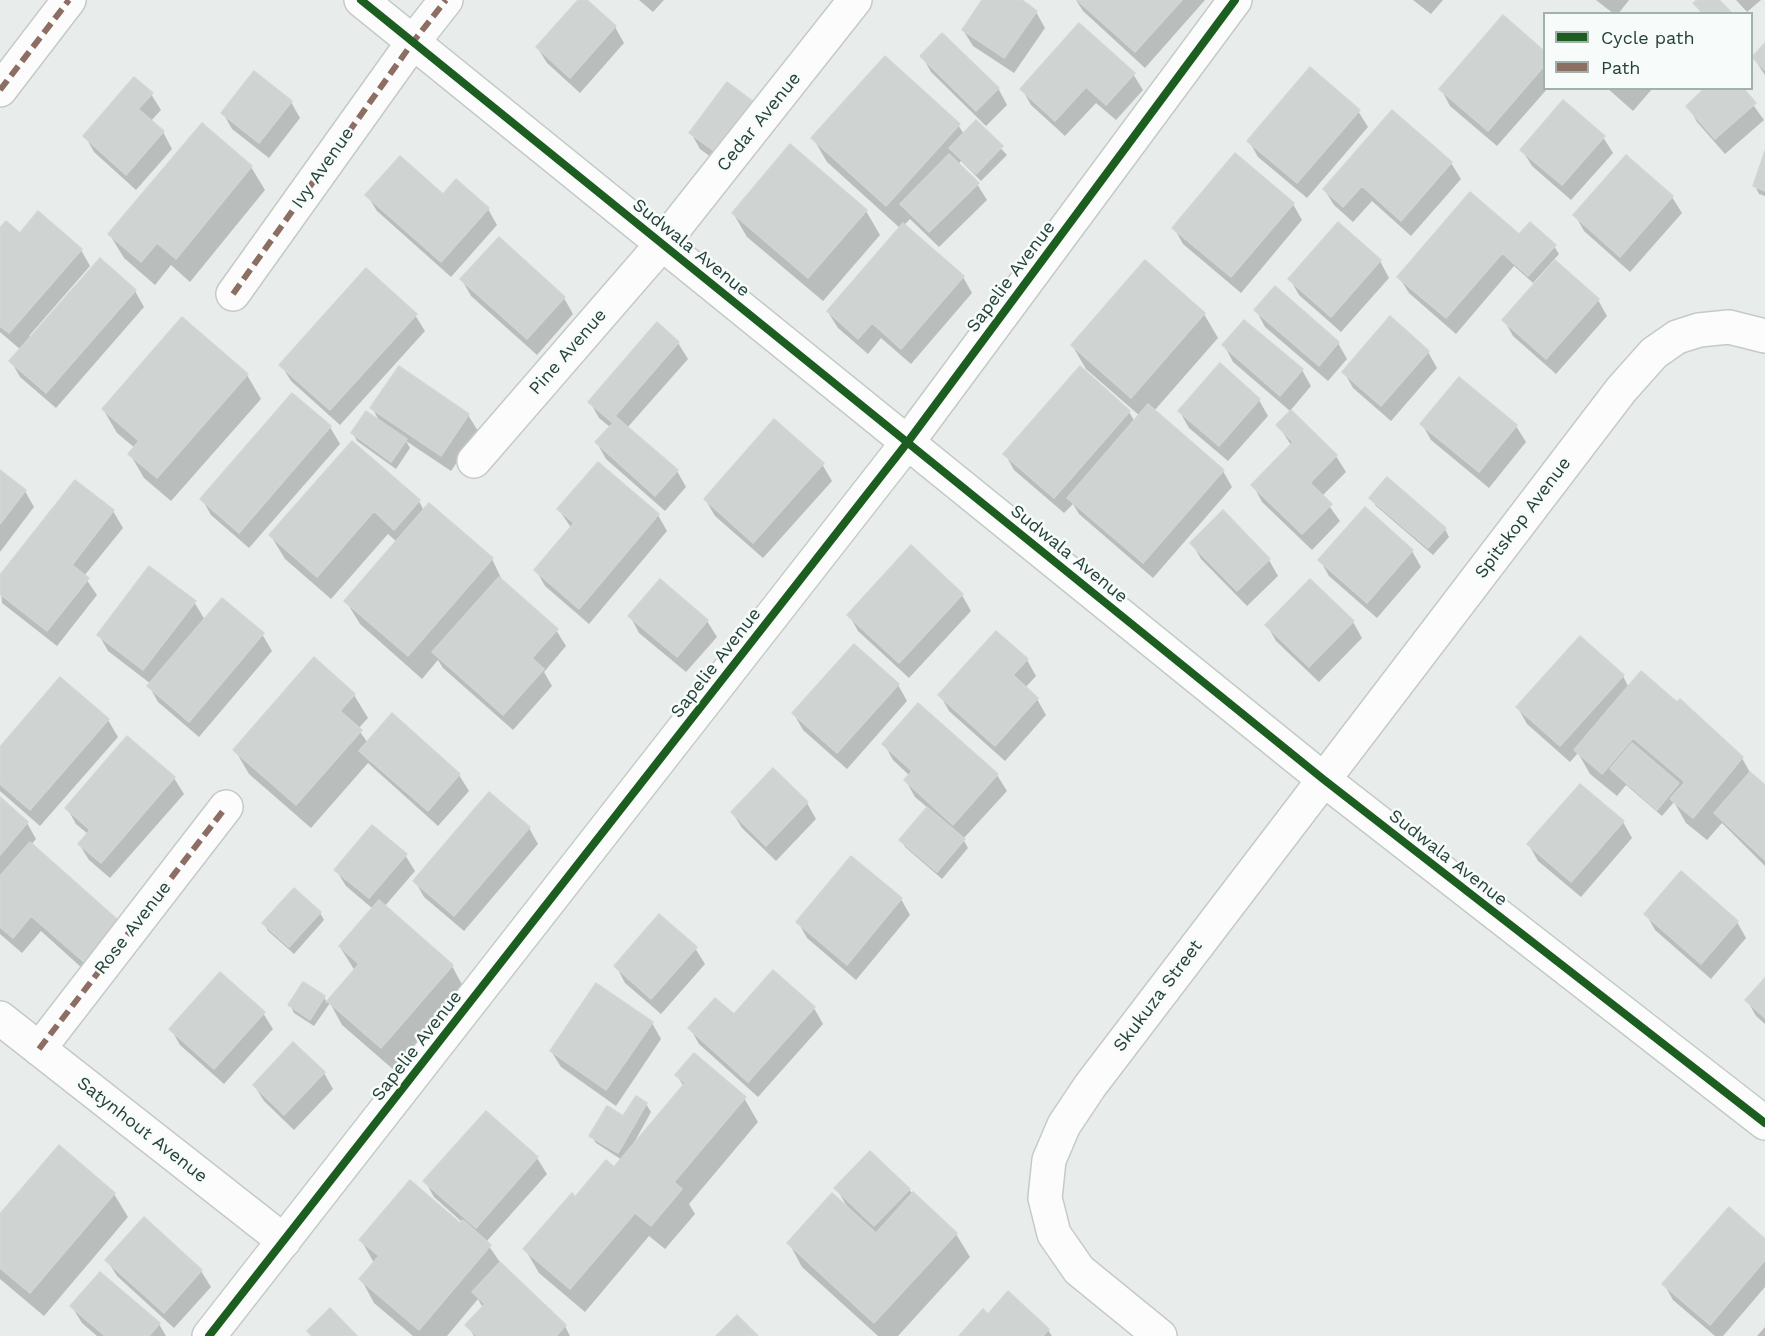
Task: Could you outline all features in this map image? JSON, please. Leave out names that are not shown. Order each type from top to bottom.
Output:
[{"type":"street","points":[[0,90],[69,0]]},
{"type":"street","name":"Sudwala Avenue","points":[[361,0],[1323,779],[1765,1123]]},
{"type":"street","name":"Ivy Avenue","points":[[233,294],[413,42],[446,0]]},
{"type":"street","name":"Cedar Avenue","points":[[662,244],[855,0]]},
{"type":"street","name":"Sapelie Avenue","points":[[209,1336],[907,443],[1235,0]]},
{"type":"street","name":"Pine Avenue","points":[[474,461],[662,244]]},
{"type":"street","name":"Spitskop Avenue","points":[[1323,779],[1583,438],[1654,353],[1677,337],[1699,330],[1729,327],[1765,336]]},
{"type":"street","name":"Skukuza Street","points":[[1160,1336],[1079,1270],[1054,1234],[1046,1198],[1048,1160],[1064,1125],[1090,1086],[1323,779]]},
{"type":"street","name":"Rose Avenue","points":[[39,1049],[226,807]]},
{"type":"street","name":"Satynhout Avenue","points":[[0,1018],[284,1241]]},
{"type":"building","points":[[578,0],[587,0],[616,26],[570,78],[536,47]]},
{"type":"building","points":[[982,0],[1022,0],[1037,11],[1004,58],[962,30]]},
{"type":"building","points":[[1077,0],[1182,0],[1135,52]]},
{"type":"building","points":[[1697,0],[1719,0],[1731,12],[1702,12],[1693,3]]},
{"type":"building","points":[[1503,15],[1543,50],[1543,67],[1488,131],[1439,89]]},
{"type":"building","points":[[1079,23],[1135,73],[1106,105],[1086,87],[1055,121],[1020,89]]},
{"type":"building","points":[[942,33],[999,88],[976,111],[920,56]]},
{"type":"building","points":[[1765,43],[1765,70],[1753,58]]},
{"type":"building","points":[[885,56],[960,124],[886,206],[811,138]]},
{"type":"building","points":[[1310,67],[1360,110],[1297,183],[1247,141]]},
{"type":"building","points":[[254,71],[292,101],[259,143],[221,113]]},
{"type":"building","points":[[134,77],[153,93],[138,109],[164,131],[126,175],[83,136]]},
{"type":"building","points":[[727,82],[758,105],[721,156],[689,133]]},
{"type":"building","points":[[1703,90],[1745,90],[1756,103],[1715,139],[1686,106]]},
{"type":"building","points":[[1563,100],[1605,136],[1562,185],[1520,150]]},
{"type":"building","points":[[1392,110],[1452,162],[1401,221],[1362,186],[1343,207],[1323,189]]},
{"type":"building","points":[[976,120],[1003,146],[976,174],[949,148]]},
{"type":"building","points":[[202,123],[252,166],[176,259],[157,243],[141,262],[108,234]]},
{"type":"building","points":[[790,144],[867,210],[808,278],[732,213]]},
{"type":"building","points":[[1765,151],[1765,191],[1753,186]]},
{"type":"building","points":[[1235,153],[1294,203],[1231,277],[1172,228]]},
{"type":"building","points":[[949,154],[979,183],[929,232],[900,204]]},
{"type":"building","points":[[1626,155],[1673,196],[1620,257],[1573,215]]},
{"type":"building","points":[[400,156],[443,194],[456,179],[489,208],[441,262],[365,195]]},
{"type":"building","points":[[1470,192],[1519,234],[1446,318],[1397,277]]},
{"type":"building","points":[[38,211],[82,249],[9,333],[0,326],[0,228],[6,221],[20,233]]},
{"type":"building","points":[[1338,222],[1381,260],[1331,317],[1288,279]]},
{"type":"building","points":[[1530,222],[1556,245],[1528,276],[1502,253]]},
{"type":"building","points":[[903,223],[964,276],[901,349],[872,323],[858,339],[827,311]]},
{"type":"building","points":[[499,237],[565,297],[527,339],[460,279]]},
{"type":"building","points":[[100,258],[136,290],[46,393],[9,361]]},
{"type":"building","points":[[1145,260],[1205,313],[1131,398],[1071,345]]},
{"type":"building","points":[[1555,260],[1599,299],[1546,359],[1502,320]]},
{"type":"building","points":[[366,268],[417,314],[330,410],[279,365]]},
{"type":"building","points":[[1275,286],[1339,342],[1319,366],[1254,310]]},
{"type":"building","points":[[1390,316],[1429,351],[1381,406],[1342,372]]},
{"type":"building","points":[[182,317],[248,374],[157,478],[128,454],[139,441],[102,409]]},
{"type":"building","points":[[1244,320],[1303,369],[1280,396],[1222,345]]},
{"type":"building","points":[[657,322],[679,342],[615,416],[678,470],[655,496],[595,442],[613,423],[588,402]]},
{"type":"building","points":[[1220,363],[1260,399],[1219,446],[1178,411]]},
{"type":"building","points":[[399,366],[469,414],[441,456],[370,408]]},
{"type":"building","points":[[1080,366],[1130,411],[1054,498],[1003,454]]},
{"type":"building","points":[[1459,377],[1517,425],[1479,472],[1420,424]]},
{"type":"building","points":[[292,393],[331,426],[239,533],[200,499]]},
{"type":"building","points":[[1148,404],[1224,470],[1143,563],[1067,498]]},
{"type":"building","points":[[1291,410],[1337,455],[1310,483],[1332,504],[1302,534],[1251,485],[1293,442],[1276,425]]},
{"type":"building","points":[[366,411],[407,439],[391,462],[351,433]]},
{"type":"building","points":[[774,419],[824,463],[753,543],[704,499]]},
{"type":"building","points":[[352,441],[420,500],[394,530],[374,511],[317,577],[269,535]]},
{"type":"building","points":[[598,462],[659,514],[579,609],[534,570],[574,523],[557,509]]},
{"type":"building","points":[[0,470],[26,490],[0,524]]},
{"type":"building","points":[[1387,477],[1446,528],[1428,548],[1369,498]]},
{"type":"building","points":[[75,480],[114,510],[72,565],[89,578],[47,631],[0,594],[0,575]]},
{"type":"building","points":[[429,503],[493,558],[408,656],[344,601]]},
{"type":"building","points":[[1365,507],[1413,550],[1367,603],[1318,560]]},
{"type":"building","points":[[1223,510],[1270,559],[1237,591],[1190,543]]},
{"type":"building","points":[[911,545],[963,594],[899,663],[847,615]]},
{"type":"building","points":[[149,566],[196,601],[143,670],[97,635]]},
{"type":"building","points":[[499,577],[558,629],[532,658],[544,669],[503,715],[432,652]]},
{"type":"building","points":[[660,579],[708,620],[677,657],[628,616]]},
{"type":"building","points":[[1310,579],[1354,621],[1309,667],[1265,625]]},
{"type":"building","points":[[222,598],[264,633],[189,722],[147,686]]},
{"type":"building","points":[[996,631],[1028,659],[1013,675],[1038,698],[995,746],[938,695]]},
{"type":"building","points":[[1580,636],[1624,675],[1560,746],[1516,707]]},
{"type":"building","points":[[854,644],[899,684],[837,753],[792,713]]},
{"type":"building","points":[[314,657],[355,694],[340,711],[362,730],[296,805],[233,750]]},
{"type":"building","points":[[1641,671],[1677,702],[1680,699],[1743,757],[1693,818],[1670,799],[1685,782],[1633,738],[1602,774],[1574,750]]},
{"type":"building","points":[[60,677],[109,719],[30,810],[0,784],[0,747]]},
{"type":"building","points":[[918,703],[998,774],[953,825],[904,780],[912,771],[882,744]]},
{"type":"building","points":[[392,713],[460,774],[428,811],[359,751]]},
{"type":"building","points":[[127,736],[175,777],[101,863],[78,844],[90,830],[65,808]]},
{"type":"building","points":[[1632,743],[1679,783],[1657,810],[1610,769]]},
{"type":"building","points":[[773,768],[808,802],[766,846],[731,812]]},
{"type":"building","points":[[1750,772],[1765,785],[1765,860],[1714,813]]},
{"type":"building","points":[[1580,784],[1624,821],[1571,882],[1527,844]]},
{"type":"building","points":[[489,792],[530,827],[454,916],[413,881]]},
{"type":"building","points":[[0,797],[28,822],[0,855]]},
{"type":"building","points":[[927,807],[965,839],[937,872],[899,840]]},
{"type":"building","points":[[372,825],[407,854],[369,898],[334,870]]},
{"type":"building","points":[[30,842],[119,921],[84,962],[31,916],[13,938],[0,927],[0,876]]},
{"type":"building","points":[[851,856],[902,898],[847,965],[796,922]]},
{"type":"building","points":[[1681,871],[1738,921],[1701,964],[1644,914]]},
{"type":"building","points":[[294,888],[321,912],[289,947],[262,923]]},
{"type":"building","points":[[379,900],[453,965],[381,1048],[327,1001],[359,964],[339,946]]},
{"type":"building","points":[[659,914],[697,947],[651,999],[614,966]]},
{"type":"building","points":[[773,970],[815,1007],[748,1082],[688,1028],[715,998],[734,1014]]},
{"type":"building","points":[[220,972],[265,1012],[214,1069],[169,1029]]},
{"type":"building","points":[[1765,978],[1765,1018],[1745,1000]]},
{"type":"building","points":[[303,982],[325,996],[310,1020],[288,1005]]},
{"type":"building","points":[[596,983],[653,1022],[606,1090],[550,1051]]},
{"type":"building","points":[[293,1042],[325,1072],[284,1115],[253,1085]]},
{"type":"building","points":[[694,1053],[746,1097],[674,1182],[682,1189],[651,1226],[635,1213],[570,1289],[523,1249],[572,1193],[575,1197],[606,1160],[614,1167],[685,1083],[675,1075]]},
{"type":"building","points":[[636,1096],[647,1103],[618,1153],[589,1136],[607,1106],[623,1116]]},
{"type":"building","points":[[486,1111],[538,1157],[476,1228],[423,1181]]},
{"type":"building","points":[[59,1145],[115,1193],[30,1293],[0,1268],[0,1214]]},
{"type":"building","points":[[870,1151],[910,1189],[874,1226],[834,1188]]},
{"type":"building","points":[[410,1180],[460,1223],[463,1220],[491,1245],[419,1330],[359,1279],[379,1256],[359,1240]]},
{"type":"building","points":[[913,1192],[957,1233],[874,1323],[787,1243],[832,1193],[876,1233]]},
{"type":"building","points":[[1729,1207],[1765,1239],[1765,1260],[1710,1325],[1662,1284]]},
{"type":"building","points":[[144,1217],[202,1270],[164,1313],[105,1260]]},
{"type":"building","points":[[500,1262],[566,1325],[556,1336],[477,1336],[465,1325],[485,1304],[472,1292]]},
{"type":"building","points":[[100,1272],[160,1323],[149,1336],[105,1336],[70,1306]]},
{"type":"building","points":[[1008,1291],[1049,1329],[1043,1336],[959,1336],[983,1309],[988,1314]]},
{"type":"building","points":[[330,1308],[357,1336],[312,1336],[307,1331]]},
{"type":"building","points":[[737,1315],[758,1336],[716,1336]]},
{"type":"marked path","points":[[0,90],[69,0]]},
{"type":"marked path","points":[[233,294],[413,42],[446,0]]},
{"type":"marked path","points":[[39,1049],[226,807]]},
{"type":"cycle path","points":[[361,0],[1323,779],[1765,1123]]},
{"type":"cycle path","points":[[209,1336],[907,443],[1235,0]]}]
